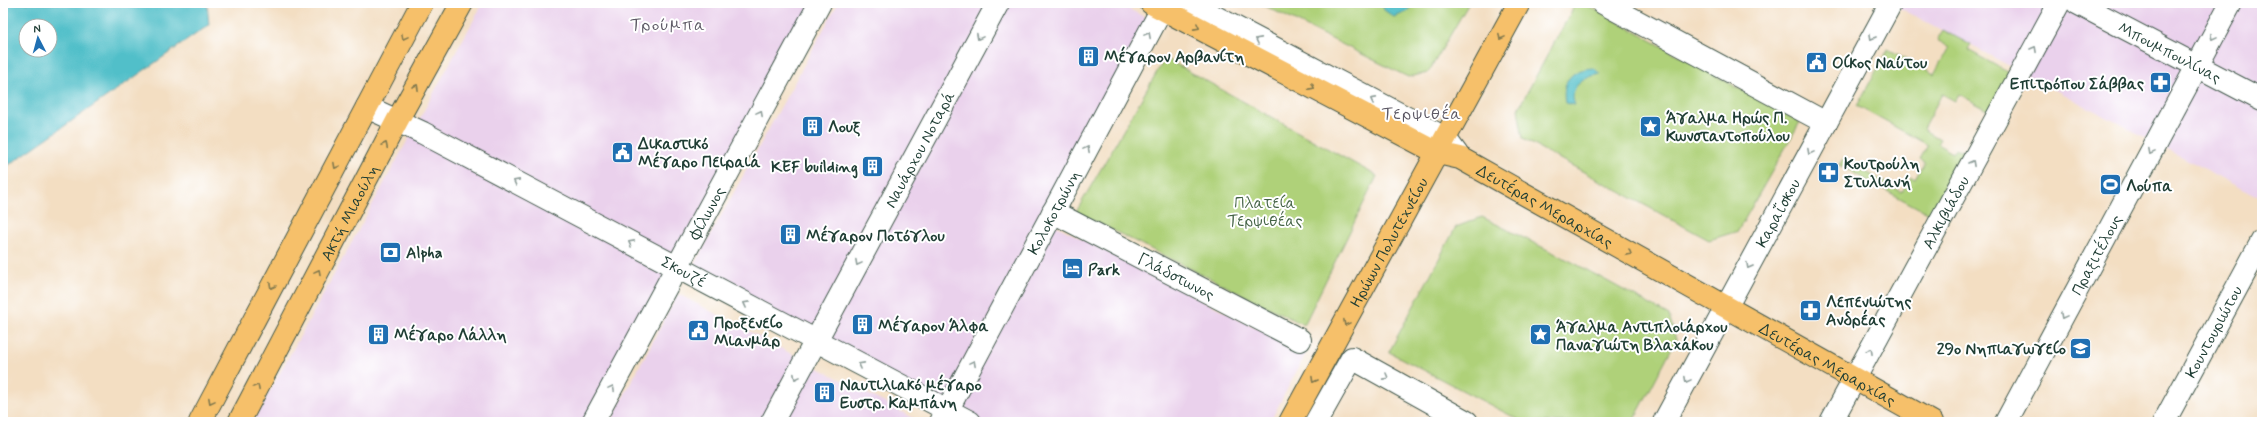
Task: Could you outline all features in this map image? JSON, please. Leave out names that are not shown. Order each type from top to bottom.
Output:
[{"type":"main road","points":[[200,422],[422,3]]},
{"type":"main road","name":"Ακτή Μιαούλη","points":[[239,422],[397,121],[462,3]]},
{"type":"main road","name":"Ηρώων Πολυτεχνείου","points":[[1290,422],[1333,346],[1519,3]]},
{"type":"main road","name":"Δευτέρας Μεραρχίας","points":[[1159,5],[1441,146],[1932,422]]},
{"type":"street","name":"Φίλωνος","points":[[593,422],[820,3]]},
{"type":"street","name":"Ναυάρχου Νοταρά","points":[[772,422],[998,3]]},
{"type":"street","name":"Δευτέρας Μεραρχίας","points":[[1189,3],[1441,146]]},
{"type":"street","points":[[1603,3],[1826,123]]},
{"type":"street","name":"Καραΐσκου","points":[[1664,422],[1891,3]]},
{"type":"street","name":"Αλκιβιάδου","points":[[1831,422],[2059,3]]},
{"type":"street","name":"Μπουμπουλίνας","points":[[2077,3],[2262,100]]},
{"type":"street","name":"Πραξιτέλους","points":[[2006,422],[2231,3]]},
{"type":"street","name":"Κολοκοτρώνη","points":[[944,416],[1053,212],[1159,5]]},
{"type":"street","name":"Σκουζέ","points":[[367,107],[397,121],[816,341],[944,416],[970,422]]},
{"type":"street","name":"Γλάδστωνος","points":[[1053,212],[1300,340]]},
{"type":"street","name":"Κουντουριώτου","points":[[2164,422],[2262,241]]},
{"type":"street","points":[[1316,422],[1352,358],[1467,422]]},
{"type":"shaded area","points":[[483,3],[816,3],[588,422],[253,422]]},
{"type":"shaded area","points":[[838,3],[1118,3],[1148,19],[1041,218],[1306,353],[1270,422],[971,422],[688,276]]},
{"type":"shaded area","points":[[1898,3],[2262,3],[2262,199],[1896,6]]},
{"type":"shaded area","points":[[678,294],[921,422],[610,422]]},
{"type":"green space","points":[[1259,3],[1469,3],[1428,73],[1408,77]]},
{"type":"green space","points":[[1576,3],[1583,3],[1800,122],[1738,231],[1709,240],[1523,139],[1518,109]]},
{"type":"green space","points":[[1943,30],[1971,45],[1968,50],[2011,74],[1991,112],[1959,94],[1955,101],[1942,94],[1923,129],[1940,139],[1937,144],[1953,153],[1956,148],[1968,154],[1933,216],[1839,165],[1843,159],[1902,192],[1911,177],[1915,179],[1925,162],[1920,159],[1928,145],[1857,106],[1888,49],[1934,74],[1949,47],[1937,40]]},
{"type":"green space","name":"Πλατεία Τερψιθέας","points":[[1165,58],[1377,176],[1304,325],[1076,212]]},
{"type":"green space","points":[[1482,217],[1576,264],[1669,315],[1676,340],[1633,422],[1523,422],[1389,352],[1456,227]]},
{"type":"water","points":[[3,3],[207,3],[209,25],[3,169]]},
{"type":"water","points":[[1382,3],[1413,3],[1407,12],[1394,17],[1384,10]]},
{"type":"water","points":[[1594,68],[1600,74],[1583,80],[1575,88],[1573,98],[1575,105],[1565,103],[1565,88],[1570,77],[1574,73]]},
{"type":"place","name":"Μέγαρον Αρβανίτη","points":[[1089,56]]},
{"type":"place","name":"Οίκος Ναύτου","points":[[1817,62]]},
{"type":"place","name":"Επιτρόπου Σάββας","points":[[2160,83]]},
{"type":"place","name":"Λουξ","points":[[813,126]]},
{"type":"place","name":"Άγαλμα Ηρώς Π. Κωνσταντοπούλου","points":[[1651,126]]},
{"type":"place","name":"Δικαστικό Μέγαρο Πειραιά","points":[[622,152]]},
{"type":"place","name":"KEF building","points":[[873,166]]},
{"type":"place","name":"Κουτρούλη Στυλιανή","points":[[1828,172]]},
{"type":"place","name":"Λούπα","points":[[2110,185]]},
{"type":"place","name":"Μέγαρον Ποτόγλου","points":[[790,235]]},
{"type":"place","name":"Alpha","points":[[390,252]]},
{"type":"place","name":"Park","points":[[1073,269]]},
{"type":"place","name":"Λεπενιώτης Ανδρέας","points":[[1810,310]]},
{"type":"place","name":"Μέγαρον Άλφα","points":[[863,325]]},
{"type":"place","name":"Προξενείο Μιανμάρ","points":[[699,331]]},
{"type":"place","name":"Μέγαρο Λάλλη","points":[[379,334]]},
{"type":"place","name":"Άγαλμα Αντιπλοιάρχου Παναγιώτη Βλαχάκου","points":[[1540,335]]},
{"type":"place","name":"29ο Νηπιαγωγείο","points":[[2081,348]]},
{"type":"place","name":"Ναυτιλιακό μέγαρο Ευστρ. Καμπάνη","points":[[824,393]]},
{"type":"district","name":"Τρούμπα","points":[[668,24]]},
{"type":"district","name":"Τερψιθέα","points":[[1422,113]]}]
